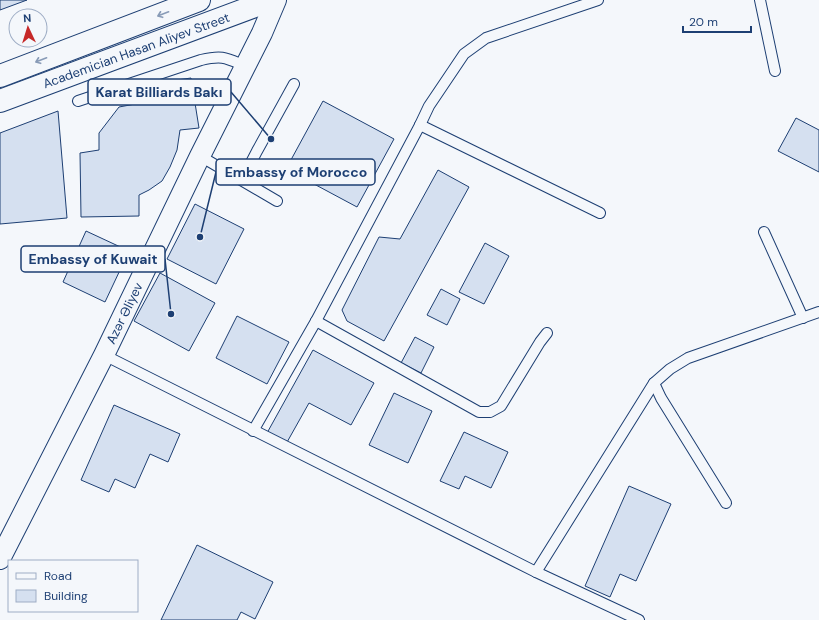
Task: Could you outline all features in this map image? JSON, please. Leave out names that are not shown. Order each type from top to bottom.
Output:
[{"type":"main road","name":"Academician Hasan Aliyev Street","points":[[0,76],[199,0]]},
{"type":"main road","name":"Academician Hasan Aliyev Street","points":[[0,101],[272,0]]},
{"type":"street","name":"Azər Əliyev","points":[[0,559],[104,355],[200,156],[262,33],[276,0]]},
{"type":"lane","points":[[253,431],[316,321],[429,106],[464,54],[486,38],[598,0]]},
{"type":"lane","points":[[760,0],[776,71]]},
{"type":"lane","points":[[78,101],[213,57],[222,57],[246,66]]},
{"type":"lane","points":[[242,180],[294,84]]},
{"type":"lane","points":[[420,125],[600,213]]},
{"type":"lane","points":[[200,156],[277,201]]},
{"type":"lane","points":[[764,232],[803,318]]},
{"type":"lane","points":[[536,572],[654,382],[670,369],[688,358],[819,312]]},
{"type":"lane","points":[[316,321],[479,412],[490,412],[501,406],[547,333]]},
{"type":"lane","points":[[104,355],[536,572],[639,620]]},
{"type":"lane","points":[[654,382],[661,398],[726,503]]},
{"type":"building","points":[[0,0],[27,0],[0,10]]},
{"type":"building","points":[[191,78],[199,128],[180,130],[177,150],[162,181],[139,195],[139,216],[81,217],[80,153],[99,150],[99,133],[119,107],[146,102],[143,85]]},
{"type":"building","points":[[323,101],[394,139],[357,207],[286,169]]},
{"type":"building","points":[[58,111],[67,218],[0,224],[0,133]]},
{"type":"building","points":[[796,118],[819,130],[819,172],[778,151]]},
{"type":"building","points":[[438,170],[469,187],[384,341],[347,321],[342,310],[379,237],[400,239]]},
{"type":"building","points":[[195,204],[244,229],[216,284],[167,259]]},
{"type":"building","points":[[86,231],[129,251],[105,302],[63,282]]},
{"type":"building","points":[[485,243],[509,256],[484,304],[459,292]]},
{"type":"building","points":[[160,273],[215,303],[189,351],[134,321]]},
{"type":"building","points":[[441,289],[460,299],[447,325],[427,315]]},
{"type":"building","points":[[237,316],[289,342],[267,384],[216,358]]},
{"type":"building","points":[[415,337],[434,347],[421,373],[401,363]]},
{"type":"building","points":[[313,350],[374,383],[351,425],[309,403],[286,444],[267,433]]},
{"type":"building","points":[[394,393],[432,411],[408,463],[369,445]]},
{"type":"building","points":[[114,405],[180,434],[168,462],[150,454],[135,488],[115,479],[109,492],[81,480]]},
{"type":"building","points":[[464,432],[508,452],[491,488],[465,476],[459,489],[440,481]]},
{"type":"building","points":[[629,486],[671,504],[636,581],[620,574],[610,597],[585,586]]},
{"type":"building","points":[[197,545],[273,582],[255,619],[241,612],[237,620],[161,620]]},
{"type":"place","name":"Karat Billiards Bakı","points":[[271,139]]},
{"type":"place","name":"Embassy of Morocco","points":[[200,237]]},
{"type":"place","name":"Embassy of Kuwait","points":[[171,314]]}]
